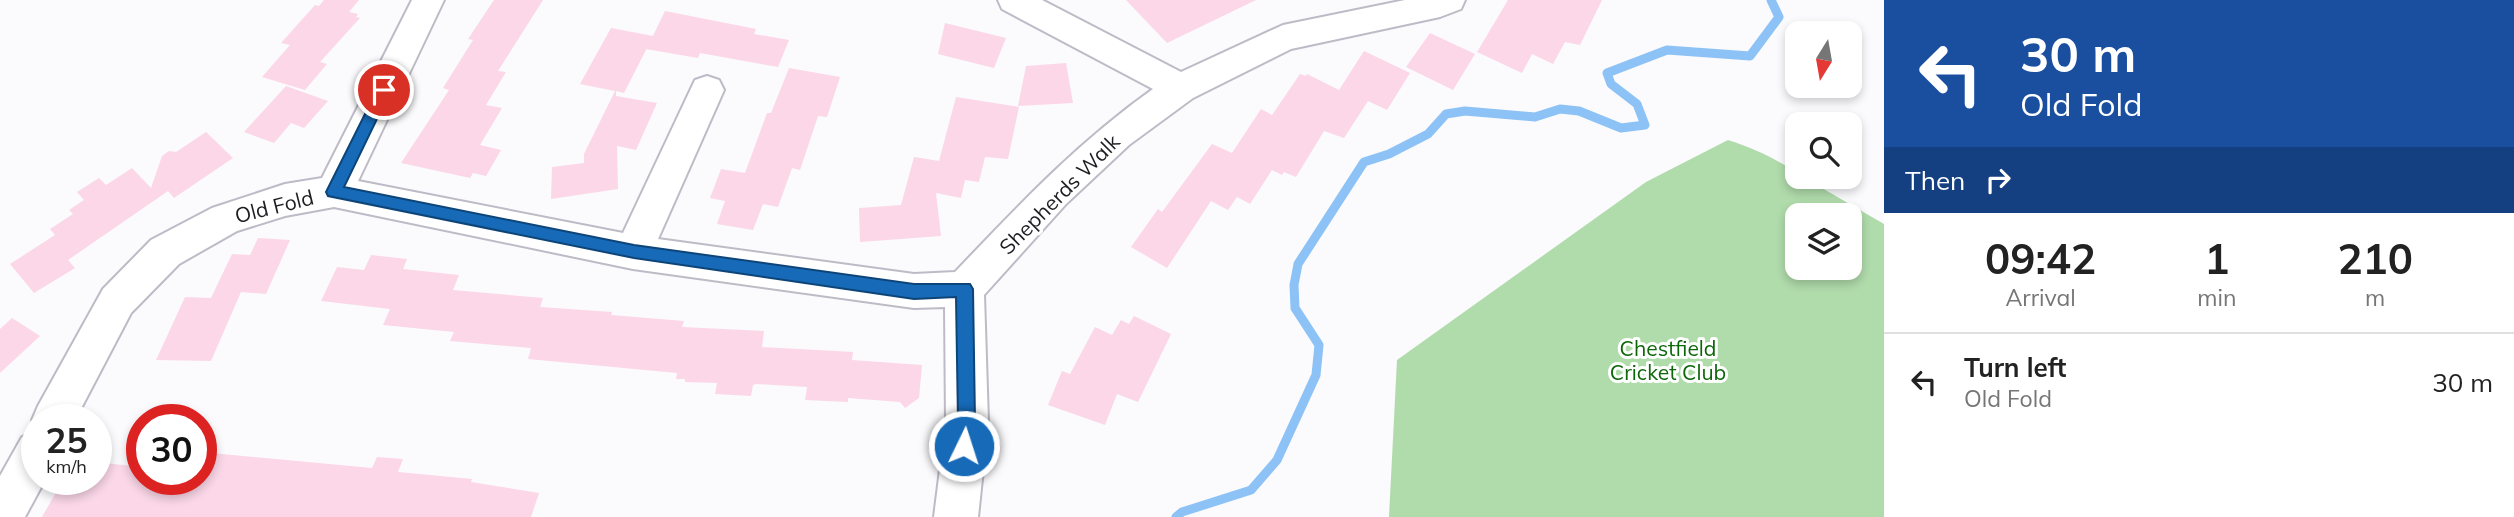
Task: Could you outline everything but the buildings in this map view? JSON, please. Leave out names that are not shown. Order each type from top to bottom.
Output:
[{"type":"street","points":[[334,192],[428,0]]},
{"type":"street","points":[[1014,0],[1181,89]]},
{"type":"street","name":"Shepherds Walk","points":[[964,289],[1053,193],[1116,135],[1181,89],[1283,38],[1441,2]]},
{"type":"street","points":[[634,252],[708,109]]},
{"type":"street","name":"Old Fold","points":[[62,404],[117,302],[165,252],[225,219],[285,200],[334,192],[634,252],[914,292],[964,289]]},
{"type":"street","points":[[956,517],[967,422],[964,289]]},
{"type":"street","points":[[1,517],[21,480]]},
{"type":"green space","name":"Chestfield Cricket Club","points":[[1728,140],[1785,166],[1785,189],[1824,189],[1848,203],[1785,203],[1785,280],[1862,280],[1862,211],[1884,224],[1884,517],[1389,517],[1397,360],[1646,182]]},
{"type":"waterway","points":[[1176,517],[1182,512],[1251,490],[1277,460],[1316,375],[1319,345],[1295,308],[1294,285],[1298,264],[1364,162],[1389,154],[1428,134],[1446,114],[1465,111],[1535,117],[1560,109],[1579,111],[1621,128],[1645,125],[1637,104],[1611,84],[1607,73],[1667,50],[1750,56],[1779,17],[1771,0]]},
{"type":"route","points":[[384,90],[334,192],[634,252],[914,292],[964,289],[967,422],[964,446]]}]
